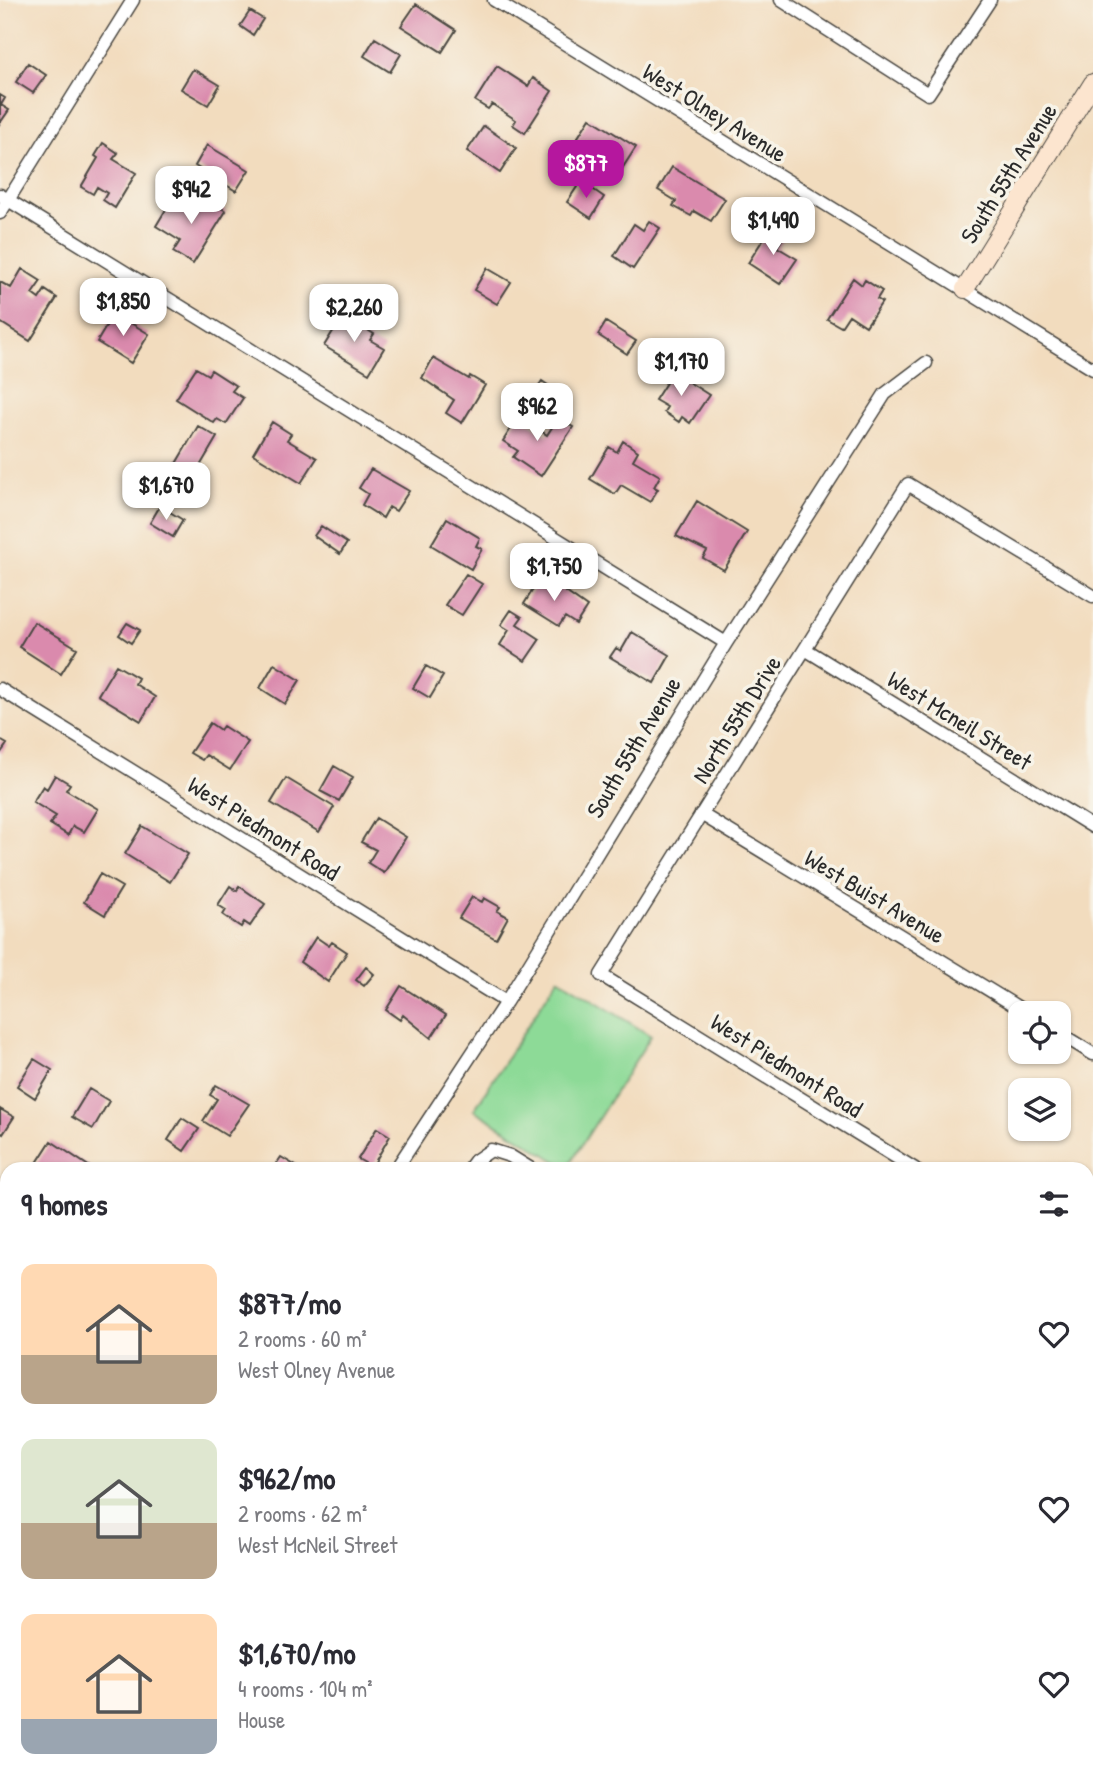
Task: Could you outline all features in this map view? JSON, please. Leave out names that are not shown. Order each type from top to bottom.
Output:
[{"type":"street","points":[[0,213],[4,198],[133,0]]},
{"type":"street","name":"West Olney Avenue","points":[[494,0],[1093,369]]},
{"type":"street","points":[[781,0],[928,94],[990,0]]},
{"type":"street","name":"South 55th Avenue","points":[[965,289],[1093,83]]},
{"type":"street","points":[[4,198],[726,643]]},
{"type":"street","name":"South 55th Avenue","points":[[401,1162],[506,1002],[726,643],[885,394],[926,363]]},
{"type":"street","name":"North 55th Drive","points":[[601,975],[908,484],[1093,596]]},
{"type":"street","name":"West Mcneil Street","points":[[805,649],[1093,827]]},
{"type":"street","name":"West Piedmont Road","points":[[0,689],[506,1002]]},
{"type":"street","name":"West Buist Avenue","points":[[701,814],[1008,1001]]},
{"type":"street","name":"West Piedmont Road","points":[[601,975],[904,1162]]},
{"type":"street","points":[[1071,1040],[1093,1054]]},
{"type":"street","points":[[474,1162],[491,1150],[520,1162]]},
{"type":"green space","points":[[558,978],[651,1036],[571,1162],[557,1162],[474,1110]]},
{"type":"building","points":[[416,4],[456,30],[442,52],[401,26]]},
{"type":"building","points":[[250,11],[263,19],[253,35],[240,26]]},
{"type":"building","points":[[375,38],[401,54],[390,72],[364,56]]},
{"type":"building","points":[[28,63],[46,75],[33,93],[16,82]]},
{"type":"building","points":[[497,66],[528,86],[533,78],[552,91],[525,133],[513,125],[516,120],[492,104],[488,109],[475,101]]},
{"type":"building","points":[[193,69],[220,85],[208,105],[181,89]]},
{"type":"building","points":[[0,95],[5,98],[1,105],[9,110],[0,123]]},
{"type":"building","points":[[590,118],[636,147],[618,175],[610,170],[607,174],[570,150]]},
{"type":"building","points":[[484,126],[516,148],[500,173],[467,151]]},
{"type":"building","points":[[103,143],[118,153],[113,159],[136,173],[115,208],[103,200],[107,193],[97,187],[93,194],[81,187],[98,158],[95,156]]},
{"type":"building","points":[[207,145],[249,170],[236,191],[195,166]]},
{"type":"building","points":[[672,167],[725,199],[711,221],[694,211],[691,216],[673,206],[676,201],[658,190]]},
{"type":"building","points":[[581,181],[604,197],[591,218],[567,202]]},
{"type":"building","points":[[174,196],[198,210],[205,198],[226,211],[193,264],[173,252],[180,241],[156,226]]},
{"type":"building","points":[[649,221],[660,228],[633,269],[614,256],[634,224],[643,230]]},
{"type":"building","points":[[771,227],[784,236],[777,247],[797,259],[780,284],[748,263]]},
{"type":"building","points":[[487,268],[511,282],[497,304],[474,290]]},
{"type":"building","points":[[22,269],[41,281],[32,294],[39,299],[45,290],[57,298],[30,341],[0,322],[0,282],[11,288]]},
{"type":"building","points":[[853,278],[862,285],[865,280],[882,291],[877,299],[882,302],[866,326],[849,315],[841,327],[827,319]]},
{"type":"building","points":[[114,313],[149,334],[131,363],[97,342]]},
{"type":"building","points":[[343,315],[374,334],[370,340],[384,348],[369,373],[324,346]]},
{"type":"building","points":[[606,322],[636,341],[627,354],[598,335]]},
{"type":"building","points":[[433,358],[485,385],[462,423],[446,413],[454,400],[422,378]]},
{"type":"building","points":[[196,368],[208,375],[211,370],[236,386],[232,391],[243,398],[226,424],[217,419],[214,423],[176,399]]},
{"type":"building","points":[[673,372],[709,395],[690,423],[682,417],[679,422],[664,412],[667,407],[655,400]]},
{"type":"building","points":[[542,381],[561,394],[550,410],[531,397]]},
{"type":"building","points":[[519,416],[547,435],[558,418],[573,427],[541,476],[513,457],[518,451],[503,441]]},
{"type":"building","points":[[272,422],[291,434],[287,440],[317,458],[301,483],[253,454]]},
{"type":"building","points":[[198,426],[217,437],[193,478],[174,467]]},
{"type":"building","points":[[623,441],[638,451],[633,460],[660,476],[654,487],[658,489],[650,502],[621,485],[615,494],[590,479],[609,447],[617,452]]},
{"type":"building","points":[[371,469],[409,491],[396,511],[389,507],[383,518],[362,505],[368,494],[359,488]]},
{"type":"building","points":[[697,501],[747,532],[724,570],[703,558],[707,551],[676,536]]},
{"type":"building","points":[[160,506],[183,520],[173,537],[150,523]]},
{"type":"building","points":[[447,518],[480,538],[476,546],[482,549],[471,569],[431,545]]},
{"type":"building","points":[[321,526],[347,543],[340,554],[314,536]]},
{"type":"building","points":[[466,574],[482,584],[462,615],[445,605]]},
{"type":"building","points":[[542,575],[587,607],[576,624],[565,617],[559,626],[524,604]]},
{"type":"building","points":[[511,610],[522,617],[517,624],[540,639],[525,661],[500,645],[509,630],[501,625]]},
{"type":"building","points":[[34,622],[77,648],[61,674],[19,647]]},
{"type":"building","points":[[127,623],[140,630],[131,643],[119,635]]},
{"type":"building","points":[[632,632],[670,655],[654,683],[610,657],[616,648],[621,651]]},
{"type":"building","points":[[274,664],[300,680],[285,704],[260,688]]},
{"type":"building","points":[[116,665],[138,678],[135,684],[155,697],[141,721],[98,695]]},
{"type":"building","points":[[426,666],[443,676],[430,698],[413,688]]},
{"type":"building","points":[[210,723],[220,730],[223,726],[248,742],[230,770],[206,755],[202,760],[190,753]]},
{"type":"building","points":[[0,740],[7,744],[0,754]]},
{"type":"building","points":[[334,766],[353,777],[339,801],[320,791]]},
{"type":"building","points":[[55,775],[70,784],[66,790],[98,809],[84,832],[73,826],[68,835],[50,824],[56,816],[33,802],[43,786],[47,789]]},
{"type":"building","points":[[286,778],[334,807],[319,832],[271,803]]},
{"type":"building","points":[[376,818],[406,837],[384,873],[368,863],[376,850],[361,842]]},
{"type":"building","points":[[142,826],[188,854],[170,882],[125,854]]},
{"type":"building","points":[[100,874],[122,887],[105,915],[84,902]]},
{"type":"building","points":[[230,886],[237,891],[239,886],[265,904],[250,926],[244,922],[241,927],[223,915],[226,910],[218,905]]},
{"type":"building","points":[[472,897],[482,902],[484,898],[500,907],[497,911],[508,917],[496,939],[459,918]]},
{"type":"building","points":[[316,937],[329,946],[332,942],[347,952],[328,982],[300,962]]},
{"type":"building","points":[[366,967],[374,974],[364,986],[356,980]]},
{"type":"building","points":[[401,986],[446,1015],[431,1038],[403,1015],[400,1020],[386,1010]]},
{"type":"building","points":[[34,1059],[52,1070],[35,1098],[17,1086]]},
{"type":"building","points":[[216,1085],[249,1104],[227,1136],[203,1121],[217,1099],[210,1095]]},
{"type":"building","points":[[89,1089],[109,1101],[93,1129],[72,1117]]},
{"type":"building","points":[[0,1109],[14,1117],[3,1134],[0,1132]]},
{"type":"building","points":[[182,1118],[199,1129],[184,1151],[168,1140]]},
{"type":"building","points":[[377,1128],[390,1136],[375,1162],[358,1159]]},
{"type":"building","points":[[51,1141],[82,1162],[38,1162]]}]
